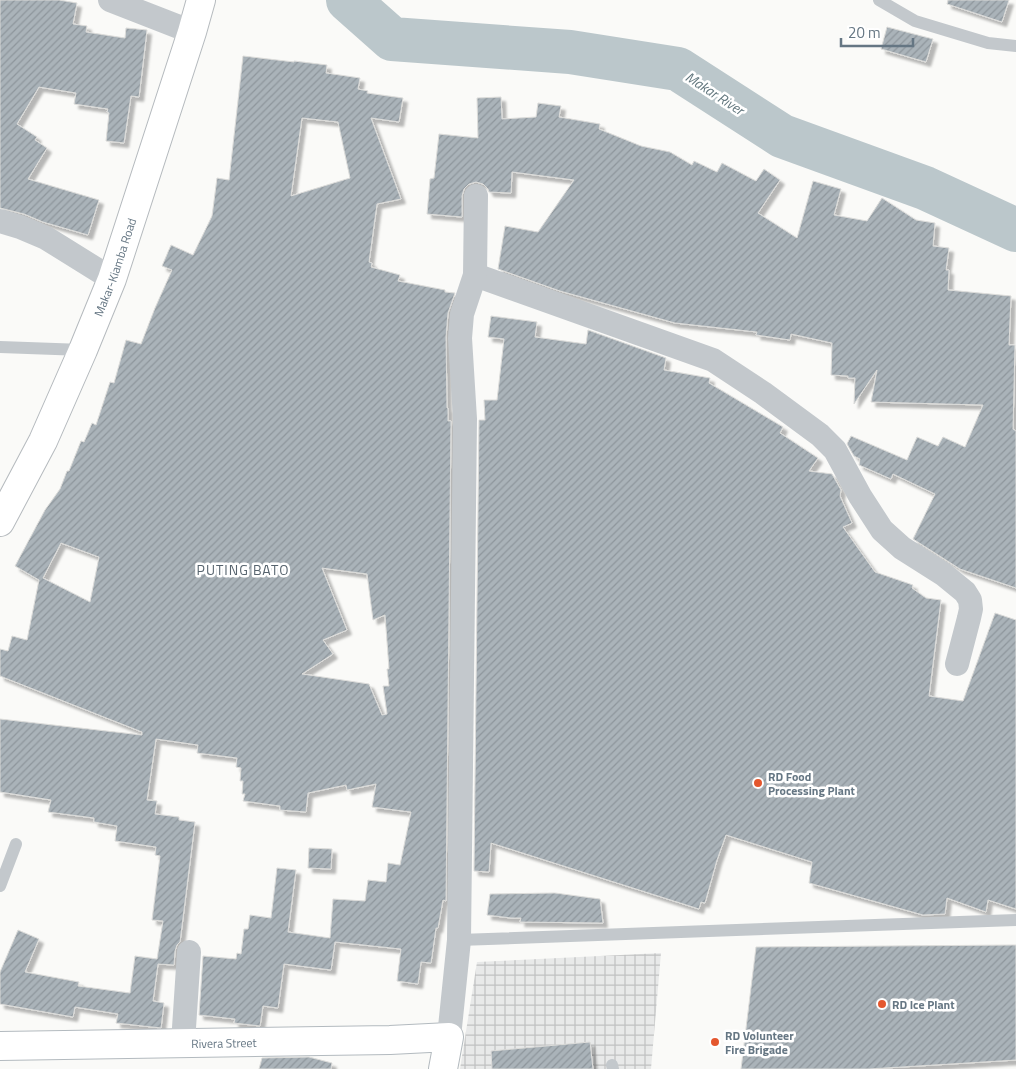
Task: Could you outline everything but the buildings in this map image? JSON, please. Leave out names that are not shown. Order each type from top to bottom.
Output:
[{"type":"main road","name":"Makar-Kiamba Road","points":[[0,522],[43,441],[112,279],[196,19]]},
{"type":"main road","name":"Rivera Street","points":[[0,1046],[448,1038]]},
{"type":"main road","points":[[443,1069],[448,1038]]},
{"type":"street","points":[[110,0],[196,19]]},
{"type":"street","points":[[448,1038],[459,940],[465,419],[460,338],[462,314],[475,275],[476,196]]},
{"type":"street","points":[[0,222],[46,238],[112,279]]},
{"type":"street","points":[[475,275],[713,360],[764,393],[820,435],[835,450],[860,496],[882,530],[902,548],[943,574],[965,592],[970,600],[971,609],[957,664]]},
{"type":"street","points":[[183,1043],[189,952]]},
{"type":"lane","points":[[879,0],[916,21],[988,43],[1016,46]]},
{"type":"lane","points":[[0,347],[83,350]]},
{"type":"lane","points":[[0,886],[16,844]]},
{"type":"lane","points":[[459,940],[1016,920]]},
{"type":"shaded area","points":[[661,953],[651,1069],[460,1069],[477,962]]},
{"type":"waterway","name":"Makar River","points":[[348,0],[392,39],[570,52],[678,69],[782,136],[925,188],[1016,230]]},
{"type":"place","name":"RD Food Processing Plant","points":[[758,783]]},
{"type":"place","name":"RD Ice Plant","points":[[882,1004]]},
{"type":"place","name":"RD Volunteer Fire Brigade","points":[[715,1042]]},
{"type":"district","name":"PUTING BATO","points":[[243,569]]}]
